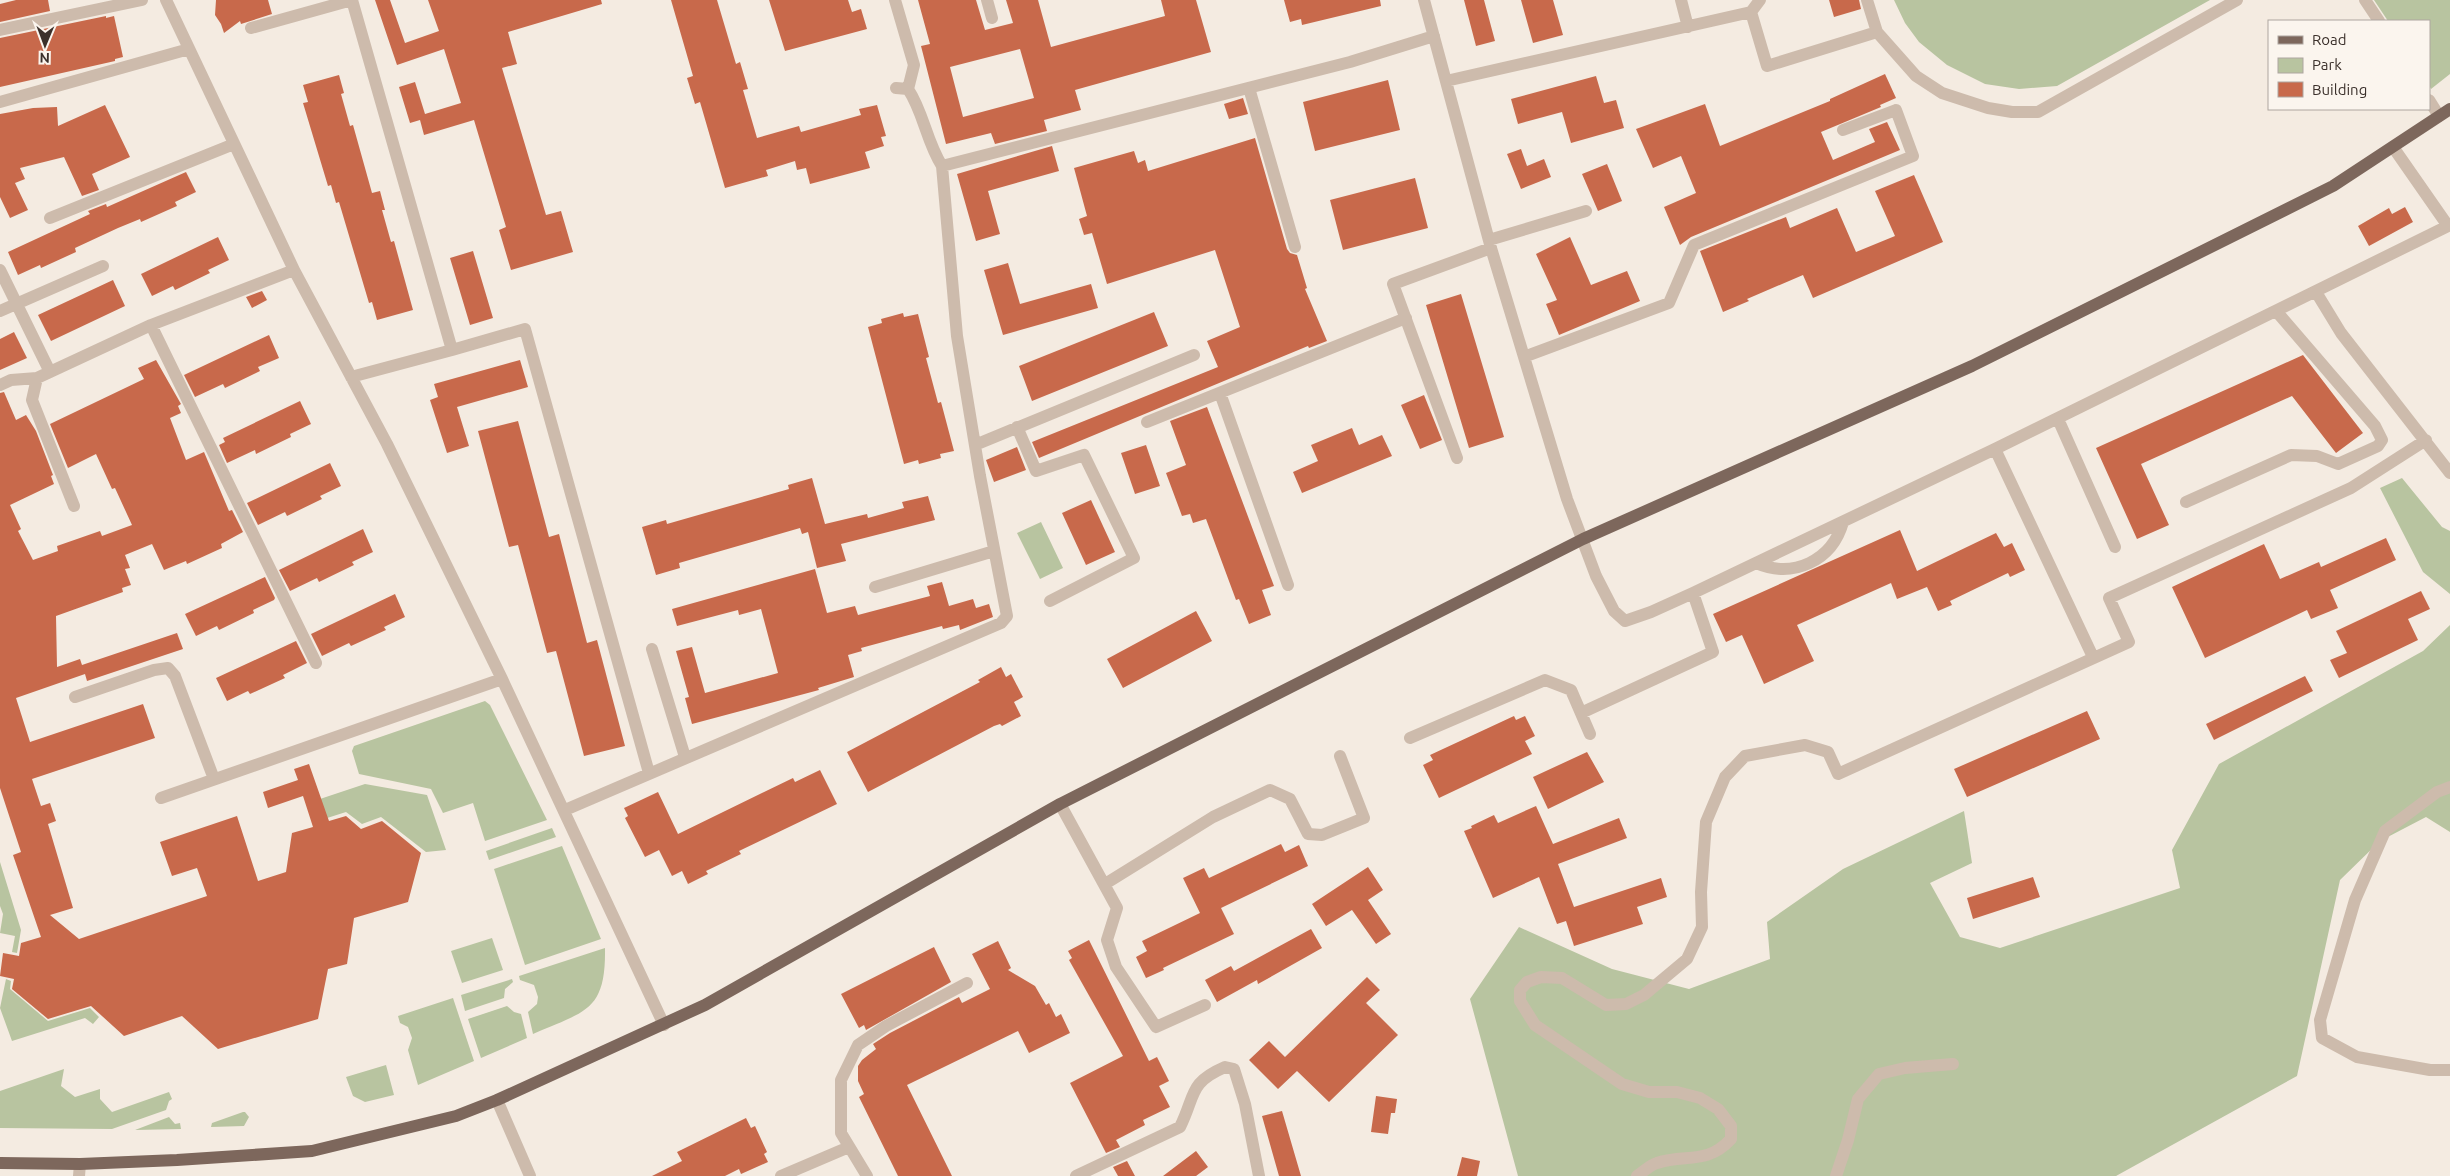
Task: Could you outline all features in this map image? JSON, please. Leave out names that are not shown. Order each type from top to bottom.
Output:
[{"type":"main road","points":[[0,1163],[80,1170],[312,1150],[456,1116],[497,1100],[664,1025],[713,1000],[1060,804],[1582,539],[1972,366],[2333,186],[2445,113]]},
{"type":"street","points":[[0,30],[142,0]]},
{"type":"street","points":[[166,0],[294,270],[387,444],[502,679],[565,810],[664,1025]]},
{"type":"street","points":[[250,28],[352,0],[452,350]]},
{"type":"street","points":[[565,810],[1001,623],[1007,616],[975,445],[958,336],[942,166],[931,149],[915,99],[902,89],[914,64],[895,0]]},
{"type":"street","points":[[987,0],[992,18]]},
{"type":"street","points":[[1424,0],[1490,244],[1566,500],[1614,611],[1624,621],[1651,612],[1693,593],[2058,419],[2449,226],[2393,147]]},
{"type":"street","points":[[1681,0],[1688,27]]},
{"type":"street","points":[[1446,81],[1750,12],[1760,0]]},
{"type":"street","points":[[1867,0],[1877,32],[1916,76],[1942,93],[1988,108],[2012,112],[2038,112],[2237,0]]},
{"type":"street","points":[[2365,0],[2378,20]]},
{"type":"street","points":[[1750,12],[1767,66],[1877,32]]},
{"type":"street","points":[[942,166],[1350,62],[1434,36]]},
{"type":"street","points":[[0,102],[189,49]]},
{"type":"street","points":[[1249,88],[1295,248]]},
{"type":"street","points":[[2430,101],[2445,113]]},
{"type":"street","points":[[1524,357],[1669,303],[1694,245],[1913,156],[1896,110],[1843,130]]},
{"type":"street","points":[[50,218],[234,144]]},
{"type":"street","points":[[1457,458],[1393,284],[1490,244],[1586,211]]},
{"type":"street","points":[[0,311],[103,266]]},
{"type":"street","points":[[0,270],[50,372]]},
{"type":"street","points":[[0,385],[11,380],[37,378],[151,326],[294,270]]},
{"type":"street","points":[[2316,292],[2341,333],[2450,473]]},
{"type":"street","points":[[2186,502],[2292,455],[2317,456],[2338,464],[2378,446],[2382,440],[2375,426],[2276,312]]},
{"type":"street","points":[[1147,422],[1406,318]]},
{"type":"street","points":[[151,326],[316,663]]},
{"type":"street","points":[[351,377],[525,329],[649,773]]},
{"type":"street","points":[[975,445],[1194,355]]},
{"type":"street","points":[[37,378],[32,400],[74,506]]},
{"type":"street","points":[[1220,393],[1288,585]]},
{"type":"street","points":[[2058,419],[2115,547]]},
{"type":"street","points":[[1018,427],[1036,471],[1084,455],[1134,558],[1050,600]]},
{"type":"street","points":[[1637,1176],[1656,1163],[1694,1158],[1720,1151],[1731,1139],[1731,1126],[1718,1109],[1700,1098],[1677,1092],[1649,1092],[1622,1084],[1535,1025],[1520,1002],[1520,990],[1527,982],[1541,977],[1562,978],[1606,1006],[1626,1004],[1644,995],[1686,959],[1702,927],[1700,892],[1706,822],[1725,777],[1745,756],[1805,745],[1828,752],[1838,774],[2092,657],[2129,642],[2109,598],[2351,488],[2426,440]]},
{"type":"street","points":[[1995,449],[2092,657]]},
{"type":"street","points":[[1756,563],[1768,568],[1794,568],[1814,561],[1832,546],[1839,537],[1842,522]]},
{"type":"street","points":[[874,587],[994,551]]},
{"type":"street","points":[[1581,713],[1713,652],[1693,593]]},
{"type":"street","points":[[652,649],[685,757]]},
{"type":"street","points":[[75,697],[154,670],[168,668],[175,676],[214,779]]},
{"type":"street","points":[[161,798],[502,679]]},
{"type":"street","points":[[1410,738],[1545,680],[1571,690],[1590,734]]},
{"type":"street","points":[[1105,884],[1213,817],[1270,790],[1290,799],[1308,834],[1322,835],[1364,818],[1340,756]]},
{"type":"street","points":[[2450,787],[2437,792],[2384,831],[2355,900],[2320,1020],[2322,1038],[2357,1058],[2430,1070],[2450,1070]]},
{"type":"street","points":[[1060,804],[1117,908],[1107,940],[1116,967],[1156,1026],[1205,1005]]},
{"type":"street","points":[[867,1176],[841,1133],[841,1080],[858,1045],[886,1026],[967,982]]},
{"type":"street","points":[[1836,1176],[1848,1140],[1858,1099],[1879,1074],[1905,1068],[1953,1064]]},
{"type":"street","points":[[1076,1176],[1180,1127],[1188,1111],[1194,1089],[1208,1074],[1225,1067],[1234,1069],[1245,1104],[1259,1176]]},
{"type":"street","points":[[497,1100],[528,1165],[530,1176]]},
{"type":"street","points":[[781,1176],[849,1146]]},
{"type":"green space","points":[[1894,0],[2210,0],[2057,86],[2019,89],[1985,84],[1947,65],[1919,42],[1905,23]]},
{"type":"green space","points":[[2374,0],[2450,0],[2450,74],[2431,89],[2430,20],[2387,20]]},
{"type":"green space","points":[[2402,478],[2442,527],[2450,531],[2450,594],[2423,572],[2380,488]]},
{"type":"green space","points":[[1041,522],[1063,568],[1040,579],[1017,533]]},
{"type":"green space","points":[[2450,625],[2450,832],[2426,817],[2380,841],[2340,880],[2297,1076],[2116,1176],[1518,1176],[1470,999],[1519,927],[1612,969],[1689,989],[1770,959],[1767,922],[1843,869],[1964,811],[1972,863],[1930,883],[1960,937],[2000,948],[2180,888],[2172,850],[2219,764],[2423,651]]},
{"type":"green space","points":[[485,701],[490,705],[547,820],[485,841],[473,803],[443,813],[431,789],[359,774],[352,751],[354,746]]},
{"type":"green space","points":[[365,784],[427,795],[446,850],[426,852],[381,817],[362,824],[346,812],[324,819],[317,800]]},
{"type":"green space","points":[[552,828],[556,837],[489,860],[486,851]]},
{"type":"green space","points":[[562,846],[601,939],[525,965],[494,869]]},
{"type":"green space","points":[[0,862],[21,930],[17,953],[12,952],[15,936],[0,933],[3,914],[0,906]]},
{"type":"green space","points":[[492,938],[503,970],[462,983],[451,951]]},
{"type":"green space","points":[[605,948],[601,985],[596,997],[589,1006],[579,1014],[533,1034],[528,1012],[537,1004],[538,997],[534,985],[520,980],[519,976]]},
{"type":"green space","points":[[6,979],[11,981],[10,989],[48,1021],[90,1008],[99,1017],[93,1024],[85,1018],[12,1041],[0,1008]]},
{"type":"green space","points":[[512,979],[513,982],[505,989],[504,998],[465,1011],[461,995]]},
{"type":"green space","points":[[453,998],[474,1061],[418,1085],[408,1050],[412,1038],[408,1027],[400,1023],[398,1016]]},
{"type":"green space","points":[[507,1006],[514,1012],[521,1014],[527,1038],[481,1058],[468,1019]]},
{"type":"green space","points":[[386,1065],[394,1095],[365,1102],[353,1096],[346,1077]]},
{"type":"green space","points":[[64,1069],[61,1086],[75,1097],[100,1089],[100,1099],[112,1112],[169,1092],[172,1099],[169,1101],[166,1110],[112,1129],[0,1128],[0,1091]]},
{"type":"green space","points":[[243,1112],[249,1117],[244,1126],[211,1127],[212,1123]]},
{"type":"green space","points":[[169,1117],[175,1124],[180,1123],[181,1129],[135,1130]]},
{"type":"building","points":[[16,0],[48,0],[50,11],[0,22],[0,4]]},
{"type":"building","points":[[216,0],[268,0],[272,14],[241,24],[240,21],[224,33],[215,15]]},
{"type":"building","points":[[375,0],[390,0],[405,43],[439,31],[428,0],[601,0],[602,4],[508,32],[517,64],[502,68],[546,215],[561,211],[573,252],[511,270],[499,230],[506,227],[474,120],[424,135],[420,120],[410,123],[399,87],[415,82],[425,114],[461,103],[444,49],[397,65]]},
{"type":"building","points":[[671,0],[717,0],[736,64],[740,62],[748,89],[743,90],[757,138],[799,126],[801,132],[861,115],[859,109],[877,105],[886,136],[881,137],[884,146],[865,152],[870,168],[810,184],[806,168],[797,170],[795,161],[766,170],[768,176],[725,188],[700,102],[695,104],[687,78],[693,76]]},
{"type":"building","points":[[769,0],[848,0],[852,12],[861,9],[867,29],[785,51]]},
{"type":"building","points":[[918,0],[976,0],[985,30],[1013,23],[1006,0],[1038,0],[1051,47],[1165,16],[1161,0],[1196,0],[1211,52],[1075,90],[1081,110],[1044,120],[1047,131],[995,144],[991,133],[946,144],[921,46],[930,44]],"holes":[[[1020,49],[1034,98],[963,117],[950,67]]]},
{"type":"building","points":[[1284,0],[1380,0],[1381,6],[1302,25],[1301,19],[1290,22]]},
{"type":"building","points":[[1464,0],[1484,0],[1495,41],[1476,46]]},
{"type":"building","points":[[1521,0],[1553,0],[1563,35],[1533,43]]},
{"type":"building","points":[[1829,0],[1859,0],[1861,9],[1834,17]]},
{"type":"building","points":[[106,16],[106,18],[114,16],[123,57],[115,59],[115,61],[0,87],[0,38]]},
{"type":"building","points":[[1885,74],[1896,98],[1880,105],[1881,107],[1821,132],[1833,160],[1875,142],[1869,129],[1887,122],[1900,150],[1691,237],[1680,245],[1664,207],[1696,193],[1681,156],[1653,168],[1636,129],[1705,104],[1720,146],[1830,101],[1830,99]]},
{"type":"building","points":[[339,75],[344,93],[341,94],[350,126],[353,125],[372,193],[380,191],[385,210],[382,210],[391,242],[394,241],[413,310],[377,320],[372,302],[369,303],[339,202],[336,203],[331,185],[328,186],[303,103],[308,102],[303,85]]},
{"type":"building","points":[[1596,76],[1604,103],[1616,100],[1624,128],[1571,143],[1562,112],[1518,124],[1511,99]]},
{"type":"building","points":[[1388,80],[1400,130],[1315,151],[1303,102]]},
{"type":"building","points":[[1243,98],[1248,114],[1229,119],[1224,104]]},
{"type":"building","points":[[105,105],[130,157],[92,174],[99,190],[82,196],[64,157],[20,168],[25,179],[15,183],[28,210],[10,218],[0,197],[0,114],[33,108],[57,107],[58,126]]},
{"type":"building","points":[[1255,138],[1287,249],[1290,253],[1297,255],[1307,288],[1305,289],[1327,341],[1309,348],[1308,346],[1039,458],[1032,442],[1218,367],[1207,341],[1240,327],[1215,250],[1107,284],[1092,233],[1084,235],[1079,219],[1087,216],[1074,168],[1134,151],[1138,163],[1145,160],[1148,171]]},
{"type":"building","points":[[1052,146],[1059,171],[988,191],[1000,234],[976,241],[957,174]]},
{"type":"building","points":[[1521,149],[1527,166],[1544,159],[1551,177],[1521,189],[1507,154]]},
{"type":"building","points":[[1607,164],[1622,201],[1598,211],[1582,174]]},
{"type":"building","points":[[186,172],[196,192],[175,202],[177,206],[141,222],[140,219],[118,228],[75,248],[76,252],[41,268],[40,265],[18,275],[8,252],[90,214],[88,211],[106,204],[107,207]]},
{"type":"building","points":[[1914,175],[1943,242],[1813,298],[1803,275],[1747,299],[1749,301],[1723,312],[1700,251],[1786,217],[1790,228],[1837,208],[1856,252],[1895,236],[1875,191]]},
{"type":"building","points":[[1415,178],[1428,228],[1343,250],[1330,200]]},
{"type":"building","points":[[2405,207],[2413,222],[2369,246],[2358,226],[2389,208],[2392,214]]},
{"type":"building","points":[[218,237],[229,260],[208,270],[210,273],[175,290],[173,286],[152,296],[141,274]]},
{"type":"building","points":[[1570,237],[1591,285],[1627,271],[1640,301],[1559,335],[1546,304],[1557,300],[1536,254]]},
{"type":"building","points":[[473,251],[493,318],[470,325],[450,258]]},
{"type":"building","points":[[1008,263],[1020,304],[1091,284],[1098,308],[1003,335],[984,270]]},
{"type":"building","points":[[113,280],[125,306],[51,341],[38,315]]},
{"type":"building","points":[[262,291],[267,300],[252,308],[246,297]]},
{"type":"building","points":[[1461,294],[1504,437],[1469,448],[1426,305]]},
{"type":"building","points":[[1154,312],[1168,346],[1032,401],[1019,366]]},
{"type":"building","points":[[903,313],[904,317],[918,314],[929,357],[926,358],[938,403],[941,402],[954,451],[940,454],[941,458],[919,464],[918,460],[904,464],[868,327],[882,323],[881,319]]},
{"type":"building","points":[[14,332],[27,358],[0,370],[0,339]]},
{"type":"building","points":[[269,335],[279,358],[258,367],[260,371],[225,388],[223,384],[195,397],[184,375]]},
{"type":"building","points":[[2303,355],[2363,433],[2336,453],[2292,396],[2141,464],[2169,525],[2137,539],[2096,448]]},
{"type":"building","points":[[156,360],[181,404],[178,406],[181,413],[170,418],[186,460],[204,452],[229,511],[232,510],[243,532],[221,544],[222,548],[187,564],[186,561],[164,570],[152,544],[125,555],[130,568],[125,569],[131,585],[122,588],[123,592],[56,616],[57,667],[80,659],[82,665],[177,633],[183,649],[87,681],[85,674],[16,698],[30,742],[143,704],[155,738],[32,779],[41,806],[50,803],[56,821],[48,824],[73,908],[50,915],[79,939],[207,896],[197,868],[172,876],[160,842],[237,816],[258,881],[286,872],[292,833],[313,827],[303,796],[268,808],[263,792],[298,780],[294,769],[309,764],[329,821],[346,816],[361,829],[382,821],[421,853],[408,902],[354,918],[347,964],[328,969],[318,1019],[218,1049],[182,1016],[124,1036],[91,1006],[48,1019],[12,989],[14,979],[0,976],[3,953],[19,956],[21,943],[41,937],[13,855],[21,852],[0,788],[0,393],[4,392],[16,420],[26,415],[36,431],[53,475],[51,476],[54,484],[10,505],[21,529],[18,531],[33,560],[58,551],[57,546],[100,531],[102,536],[132,525],[115,488],[112,489],[96,454],[68,468],[50,424],[144,379],[138,368]]},
{"type":"building","points":[[520,360],[528,387],[457,407],[469,446],[447,453],[430,400],[438,397],[434,384]]},
{"type":"building","points":[[1424,395],[1442,440],[1420,449],[1401,405]]},
{"type":"building","points":[[300,401],[311,424],[290,434],[291,437],[256,454],[255,450],[227,463],[219,445],[225,442],[223,438]]},
{"type":"building","points":[[1207,407],[1274,586],[1262,590],[1271,615],[1249,624],[1239,599],[1236,600],[1206,519],[1193,523],[1190,514],[1182,516],[1166,473],[1186,465],[1170,421]]},
{"type":"building","points":[[518,421],[549,537],[559,534],[587,643],[597,640],[625,746],[584,756],[556,651],[547,653],[518,545],[509,547],[478,431]]},
{"type":"building","points":[[1352,428],[1359,445],[1382,435],[1392,456],[1302,493],[1293,472],[1318,461],[1311,445]]},
{"type":"building","points":[[1146,445],[1160,486],[1135,494],[1121,453]]},
{"type":"building","points":[[1017,447],[1026,470],[994,482],[986,460]]},
{"type":"building","points":[[330,463],[341,486],[320,496],[322,499],[287,516],[285,512],[258,525],[247,503]]},
{"type":"building","points":[[812,478],[825,524],[867,514],[868,518],[904,508],[902,502],[928,496],[935,520],[841,544],[846,561],[817,568],[808,532],[802,534],[800,528],[679,563],[680,568],[656,575],[642,527],[666,520],[667,524],[789,489],[788,485]]},
{"type":"building","points":[[1091,500],[1115,552],[1086,565],[1062,513]]},
{"type":"building","points":[[363,529],[373,552],[352,562],[354,565],[319,582],[317,578],[290,591],[279,570]]},
{"type":"building","points":[[1900,530],[1917,571],[1996,533],[2004,547],[2012,543],[2025,570],[2010,577],[2008,573],[1950,601],[1952,605],[1938,611],[1927,587],[1897,599],[1891,583],[1797,625],[1814,661],[1764,684],[1742,635],[1726,642],[1713,614]]},
{"type":"building","points":[[2386,538],[2396,560],[2330,590],[2338,608],[2311,619],[2307,610],[2205,658],[2172,587],[2264,544],[2280,579],[2319,562],[2321,567]]},
{"type":"building","points":[[815,569],[827,613],[855,606],[858,615],[930,596],[927,586],[942,582],[949,606],[973,599],[976,608],[989,604],[993,617],[960,630],[959,625],[943,629],[942,626],[861,648],[862,651],[848,655],[854,677],[818,688],[819,690],[692,724],[685,698],[689,697],[676,651],[692,647],[705,693],[778,673],[761,609],[739,615],[738,610],[677,626],[672,609]]},
{"type":"building","points":[[265,577],[275,598],[274,600],[253,610],[254,613],[219,630],[217,626],[196,636],[185,614]]},
{"type":"building","points":[[2421,591],[2430,609],[2408,619],[2418,640],[2339,678],[2330,660],[2347,653],[2336,631]]},
{"type":"building","points":[[395,594],[405,617],[384,627],[386,630],[351,646],[349,643],[322,656],[311,634]]},
{"type":"building","points":[[1196,611],[1212,641],[1123,688],[1107,659]]},
{"type":"building","points":[[296,641],[307,663],[283,675],[285,678],[250,694],[248,691],[227,701],[216,678]]},
{"type":"building","points":[[1001,667],[1006,677],[1011,674],[1023,697],[1014,702],[1021,716],[1002,726],[1000,724],[994,726],[868,792],[847,752],[980,682],[978,680]]},
{"type":"building","points":[[2305,676],[2313,691],[2214,740],[2206,724]]},
{"type":"building","points":[[2087,711],[2100,739],[1967,797],[1954,769]]},
{"type":"building","points":[[1514,716],[1516,720],[1525,716],[1535,736],[1525,741],[1532,754],[1439,798],[1423,765],[1433,760],[1430,755]]},
{"type":"building","points":[[1587,752],[1604,782],[1548,809],[1533,777]]},
{"type":"building","points":[[820,770],[837,804],[739,851],[741,854],[706,871],[708,874],[688,884],[682,871],[672,876],[659,850],[645,857],[625,818],[628,816],[624,808],[658,792],[678,834],[793,778],[795,782]]},
{"type":"building","points":[[1536,806],[1553,844],[1619,818],[1627,838],[1558,864],[1574,907],[1661,878],[1667,897],[1637,907],[1643,924],[1574,946],[1566,921],[1557,924],[1539,877],[1493,898],[1464,831],[1494,815],[1498,823]]},
{"type":"building","points":[[1281,844],[1285,852],[1299,845],[1308,866],[1221,908],[1234,934],[1146,978],[1136,957],[1147,951],[1142,941],[1200,913],[1183,878],[1204,868],[1209,878]]},
{"type":"building","points":[[1368,867],[1383,890],[1368,900],[1391,934],[1376,944],[1352,910],[1326,926],[1312,904]]},
{"type":"building","points":[[2033,877],[2040,897],[1973,919],[1967,898]]},
{"type":"building","points":[[1311,929],[1322,948],[1258,984],[1257,980],[1217,1002],[1205,980],[1231,966],[1234,971]]},
{"type":"building","points":[[1089,940],[1149,1061],[1157,1057],[1169,1081],[1159,1086],[1170,1107],[1143,1120],[1145,1125],[1116,1140],[1120,1147],[1106,1153],[1070,1083],[1123,1056],[1069,960],[1072,958],[1068,951]]},
{"type":"building","points":[[998,941],[1011,968],[1008,970],[1035,986],[1046,1005],[1049,1003],[1056,1017],[1061,1014],[1070,1033],[1029,1053],[1018,1031],[907,1085],[952,1176],[898,1176],[859,1097],[864,1094],[858,1081],[858,1066],[862,1060],[876,1049],[873,1044],[890,1033],[959,997],[962,1003],[990,989],[972,954]]},
{"type":"building","points":[[934,947],[951,982],[866,1030],[864,1025],[859,1028],[841,994]]},
{"type":"building","points":[[1367,977],[1380,990],[1366,1003],[1398,1035],[1329,1102],[1297,1071],[1278,1089],[1249,1060],[1269,1041],[1285,1057]]},
{"type":"building","points":[[1376,1096],[1397,1099],[1395,1113],[1391,1113],[1388,1134],[1371,1132]]},
{"type":"building","points":[[1282,1111],[1301,1176],[1279,1176],[1262,1116]]},
{"type":"building","points":[[746,1118],[751,1128],[755,1126],[767,1152],[764,1154],[768,1162],[741,1174],[739,1169],[725,1176],[652,1176],[682,1161],[677,1152]]},
{"type":"building","points":[[1196,1151],[1208,1167],[1196,1176],[1163,1176]]},
{"type":"building","points":[[1462,1157],[1480,1161],[1477,1176],[1457,1176]]},
{"type":"building","points":[[1127,1161],[1135,1176],[1118,1176],[1113,1167]]}]
